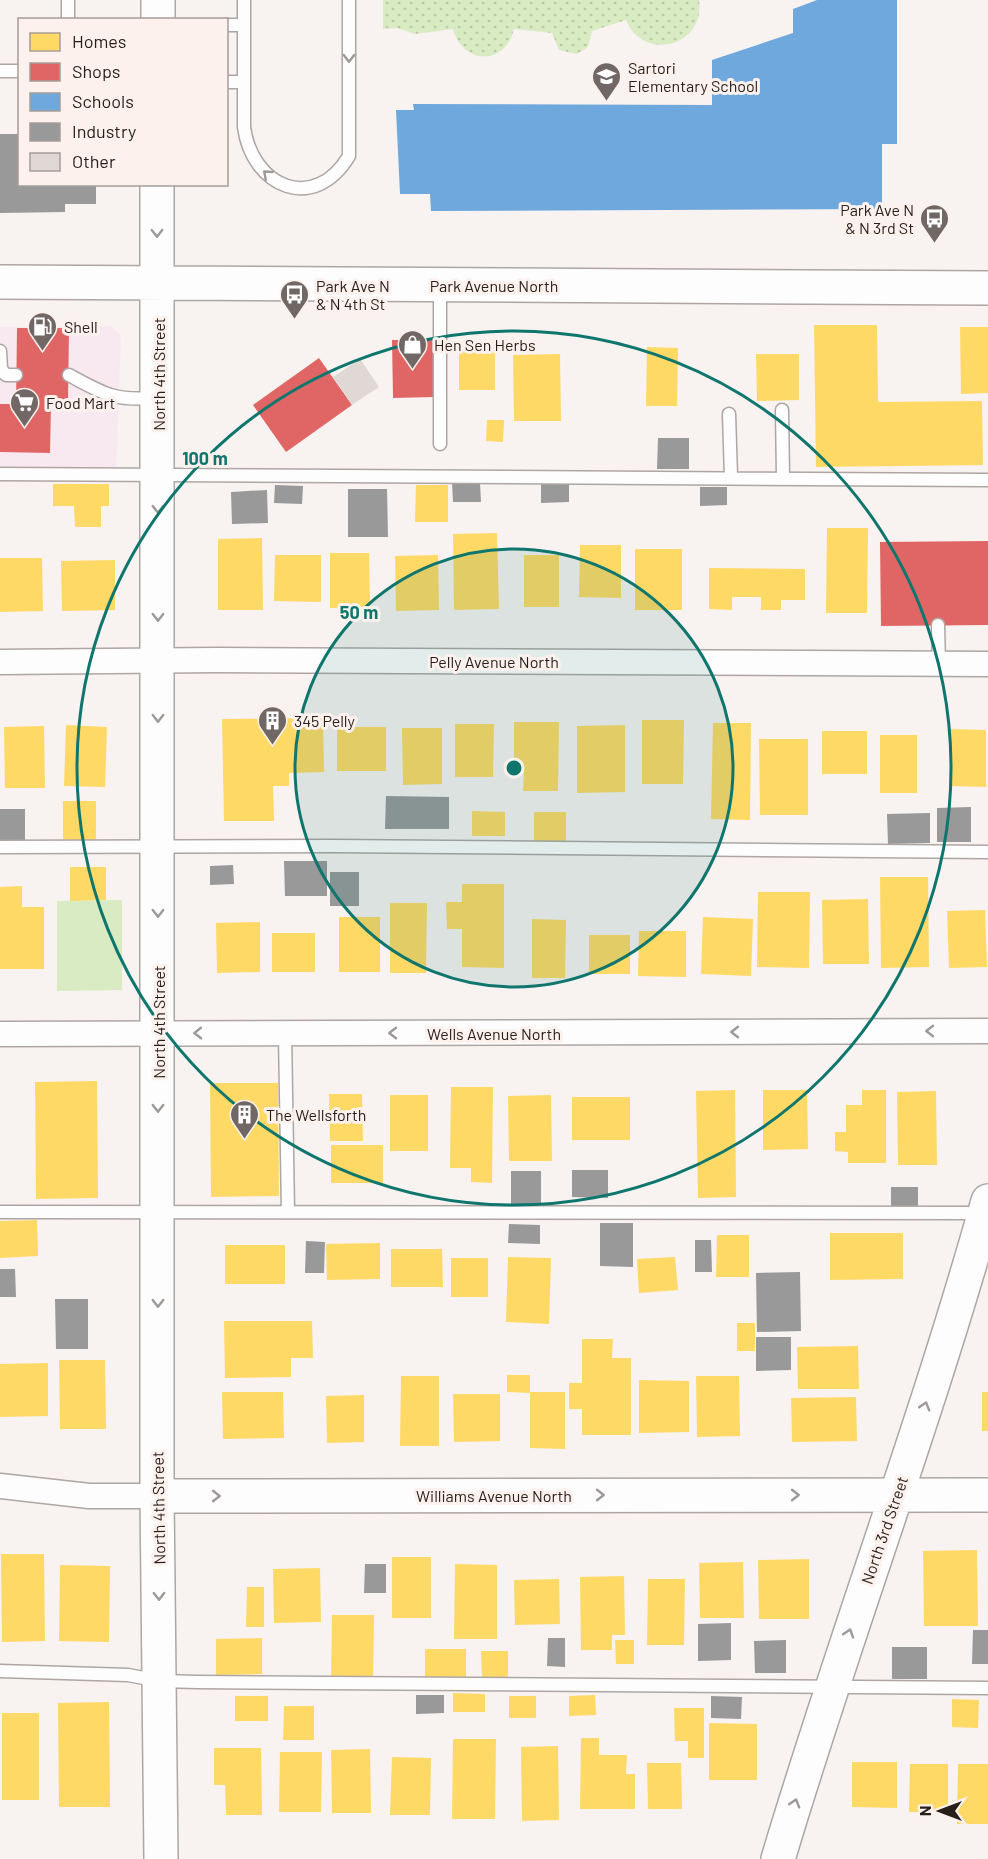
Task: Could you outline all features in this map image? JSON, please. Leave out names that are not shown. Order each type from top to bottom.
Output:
[{"type":"main road","points":[[158,0],[158,18]]},
{"type":"main road","name":"North 4th Street","points":[[157,186],[157,1496],[161,1859]]},
{"type":"main road","name":"Park Avenue North","points":[[0,282],[988,288]]},
{"type":"main road","name":"North 3rd Street","points":[[778,1859],[830,1689],[897,1495],[987,1209]]},
{"type":"main road","name":"Williams Avenue North","points":[[157,1496],[988,1495]]},
{"type":"street","name":"Pelly Avenue North","points":[[0,662],[158,660],[988,664]]},
{"type":"street","name":"Wells Avenue North","points":[[0,1034],[988,1031]]},
{"type":"street","name":"Williams Avenue North","points":[[0,1486],[89,1496],[157,1496]]},
{"type":"lane","points":[[68,0],[68,18]]},
{"type":"lane","points":[[244,0],[247,147],[257,165],[281,185],[296,188],[327,180],[342,168],[349,156],[349,0]]},
{"type":"lane","points":[[228,25],[244,25]]},
{"type":"lane","points":[[0,71],[18,71]]},
{"type":"lane","points":[[228,82],[244,82]]},
{"type":"lane","points":[[440,284],[440,444]]},
{"type":"lane","points":[[0,351],[1,369],[6,375],[16,375]]},
{"type":"lane","points":[[69,375],[110,397],[129,400],[158,398]]},
{"type":"lane","points":[[782,410],[783,477]]},
{"type":"lane","points":[[729,414],[731,477]]},
{"type":"lane","points":[[0,474],[988,480]]},
{"type":"lane","points":[[938,625],[939,664]]},
{"type":"lane","points":[[0,847],[988,852]]},
{"type":"lane","points":[[285,1033],[288,1212]]},
{"type":"lane","points":[[0,1212],[987,1209]]},
{"type":"lane","points":[[0,1671],[128,1675],[160,1681],[830,1689],[988,1688]]},
{"type":"shaded area","points":[[111,326],[121,335],[116,474],[0,474],[0,327]]},
{"type":"green space","points":[[383,0],[699,0],[699,16],[693,29],[684,38],[672,43],[659,45],[646,41],[635,33],[626,20],[592,31],[588,47],[577,54],[559,50],[552,33],[514,29],[502,50],[493,55],[484,56],[474,55],[465,49],[458,41],[453,29],[415,34],[397,28],[383,29]]},
{"type":"green space","points":[[122,900],[122,990],[57,991],[57,901]]},
{"type":"building: Homes","points":[[814,325],[877,325],[878,402],[982,401],[983,465],[816,467]]},
{"type":"building: Homes","points":[[960,327],[988,327],[988,393],[961,394]]},
{"type":"building: Homes","points":[[459,342],[495,342],[495,390],[459,390]]},
{"type":"building: Homes","points":[[647,347],[678,348],[677,406],[646,406]]},
{"type":"building: Homes","points":[[560,354],[561,421],[514,421],[513,355]]},
{"type":"building: Homes","points":[[756,354],[799,354],[799,400],[757,401]]},
{"type":"building: Homes","points":[[487,420],[504,420],[503,442],[486,441]]},
{"type":"building: Homes","points":[[53,484],[109,484],[109,506],[101,506],[101,527],[75,527],[74,506],[53,506]]},
{"type":"building: Homes","points":[[416,485],[448,485],[448,522],[415,522]]},
{"type":"building: Homes","points":[[827,528],[868,528],[867,613],[826,613]]},
{"type":"building: Homes","points":[[497,533],[499,609],[454,610],[453,534]]},
{"type":"building: Homes","points":[[262,538],[263,610],[218,610],[218,539]]},
{"type":"building: Homes","points":[[580,545],[621,545],[621,598],[579,597]]},
{"type":"building: Homes","points":[[635,549],[682,549],[682,610],[635,610]]},
{"type":"building: Homes","points":[[330,553],[369,553],[370,607],[330,608]]},
{"type":"building: Homes","points":[[275,555],[321,555],[321,602],[274,601]]},
{"type":"building: Homes","points":[[438,555],[439,610],[396,611],[395,556]]},
{"type":"building: Homes","points":[[524,555],[559,555],[559,607],[524,607]]},
{"type":"building: Homes","points":[[0,558],[42,558],[43,611],[0,612]]},
{"type":"building: Homes","points":[[115,560],[115,610],[62,611],[61,561]]},
{"type":"building: Homes","points":[[709,568],[805,569],[805,600],[781,600],[781,610],[761,610],[761,597],[732,597],[732,610],[709,609]]},
{"type":"building: Homes","name":"345 Pelly","points":[[323,718],[324,772],[289,773],[289,786],[273,786],[274,821],[224,821],[222,719]]},
{"type":"building: Homes","points":[[642,720],[684,720],[683,784],[642,784]]},
{"type":"building: Homes","points":[[514,722],[559,722],[558,791],[523,791],[524,771],[514,771]]},
{"type":"building: Homes","points":[[713,723],[751,723],[750,820],[711,819]]},
{"type":"building: Homes","points":[[455,724],[494,724],[493,777],[455,777]]},
{"type":"building: Homes","points":[[66,725],[107,727],[105,787],[64,786]]},
{"type":"building: Homes","points":[[625,725],[625,792],[577,793],[577,726]]},
{"type":"building: Homes","points":[[44,726],[45,788],[5,788],[4,727]]},
{"type":"building: Homes","points":[[337,727],[386,727],[386,771],[337,771]]},
{"type":"building: Homes","points":[[402,728],[442,728],[442,784],[403,785]]},
{"type":"building: Homes","points":[[950,729],[986,730],[986,787],[950,786]]},
{"type":"building: Homes","points":[[822,731],[867,731],[867,774],[822,774]]},
{"type":"building: Homes","points":[[880,735],[917,735],[917,793],[880,793]]},
{"type":"building: Homes","points":[[759,739],[808,739],[808,815],[760,815]]},
{"type":"building: Homes","points":[[63,801],[96,801],[96,845],[63,845]]},
{"type":"building: Homes","points":[[472,811],[505,812],[505,836],[472,836]]},
{"type":"building: Homes","points":[[534,812],[566,812],[566,843],[534,843]]},
{"type":"building: Homes","points":[[70,867],[106,867],[106,900],[70,901]]},
{"type":"building: Homes","points":[[880,877],[928,877],[929,967],[881,968]]},
{"type":"building: Homes","points":[[462,884],[504,884],[504,968],[462,967],[462,929],[447,929],[446,902],[462,902]]},
{"type":"building: Homes","points":[[22,886],[22,907],[44,907],[44,969],[0,969],[0,887]]},
{"type":"building: Homes","points":[[758,892],[810,892],[809,968],[757,967]]},
{"type":"building: Homes","points":[[868,899],[869,964],[823,964],[822,900]]},
{"type":"building: Homes","points":[[390,903],[427,903],[426,973],[390,973]]},
{"type":"building: Homes","points":[[985,910],[987,967],[949,968],[947,911]]},
{"type":"building: Homes","points":[[339,917],[380,917],[380,972],[339,972]]},
{"type":"building: Homes","points":[[703,917],[753,919],[751,976],[701,974]]},
{"type":"building: Homes","points":[[532,919],[566,920],[565,978],[532,978]]},
{"type":"building: Homes","points":[[260,922],[260,972],[217,973],[216,923]]},
{"type":"building: Homes","points":[[639,931],[686,931],[686,977],[638,976]]},
{"type":"building: Homes","points":[[272,933],[315,933],[315,972],[272,972]]},
{"type":"building: Homes","points":[[589,935],[630,935],[630,974],[589,974]]},
{"type":"building: Homes","points":[[97,1081],[98,1198],[36,1199],[35,1082]]},
{"type":"building: Homes","name":"The Wellsforth","points":[[210,1083],[278,1083],[279,1196],[211,1197]]},
{"type":"building: Homes","points":[[451,1087],[493,1087],[492,1183],[471,1182],[471,1168],[450,1168]]},
{"type":"building: Homes","points":[[735,1090],[736,1197],[698,1198],[696,1091]]},
{"type":"building: Homes","points":[[763,1090],[807,1090],[808,1149],[763,1150]]},
{"type":"building: Homes","points":[[862,1090],[886,1090],[886,1163],[848,1163],[848,1152],[835,1151],[835,1132],[846,1132],[846,1105],[862,1105]]},
{"type":"building: Homes","points":[[936,1091],[937,1165],[898,1165],[897,1092]]},
{"type":"building: Homes","points":[[329,1094],[362,1094],[363,1141],[330,1141]]},
{"type":"building: Homes","points":[[390,1095],[428,1095],[428,1151],[390,1151]]},
{"type":"building: Homes","points":[[551,1095],[552,1161],[509,1161],[508,1096]]},
{"type":"building: Homes","points":[[572,1097],[630,1097],[630,1140],[572,1140]]},
{"type":"building: Homes","points":[[331,1145],[383,1145],[383,1183],[331,1183]]},
{"type":"building: Homes","points":[[37,1220],[38,1256],[0,1258],[0,1221]]},
{"type":"building: Homes","points":[[830,1233],[903,1233],[903,1279],[830,1280]]},
{"type":"building: Homes","points":[[717,1235],[749,1235],[749,1277],[716,1277]]},
{"type":"building: Homes","points":[[380,1243],[380,1279],[327,1280],[326,1244]]},
{"type":"building: Homes","points":[[225,1245],[285,1245],[285,1284],[225,1284]]},
{"type":"building: Homes","points":[[391,1249],[442,1249],[443,1287],[391,1287]]},
{"type":"building: Homes","points":[[508,1257],[551,1258],[549,1324],[506,1322]]},
{"type":"building: Homes","points":[[675,1257],[678,1290],[639,1293],[637,1259]]},
{"type":"building: Homes","points":[[451,1258],[488,1258],[488,1297],[451,1297]]},
{"type":"building: Homes","points":[[224,1321],[312,1321],[313,1358],[291,1358],[291,1377],[225,1378]]},
{"type":"building: Homes","points":[[737,1323],[755,1323],[755,1351],[737,1351]]},
{"type":"building: Homes","points":[[582,1339],[613,1339],[612,1358],[631,1358],[631,1435],[582,1435],[582,1409],[569,1409],[569,1383],[582,1383]]},
{"type":"building: Homes","points":[[858,1346],[859,1389],[798,1389],[797,1347]]},
{"type":"building: Homes","points":[[59,1360],[105,1360],[106,1429],[60,1429]]},
{"type":"building: Homes","points":[[48,1363],[48,1416],[0,1417],[0,1364]]},
{"type":"building: Homes","points":[[507,1375],[530,1375],[530,1393],[507,1392]]},
{"type":"building: Homes","points":[[401,1376],[439,1376],[439,1446],[400,1446]]},
{"type":"building: Homes","points":[[696,1376],[739,1376],[740,1436],[697,1437]]},
{"type":"building: Homes","points":[[639,1380],[689,1381],[689,1432],[639,1433]]},
{"type":"building: Homes","points":[[222,1392],[283,1392],[284,1438],[223,1439]]},
{"type":"building: Homes","points":[[530,1392],[565,1392],[565,1449],[530,1448]]},
{"type":"building: Homes","points":[[982,1392],[988,1392],[988,1431],[982,1431]]},
{"type":"building: Homes","points":[[453,1394],[500,1394],[500,1441],[454,1442]]},
{"type":"building: Homes","points":[[364,1395],[364,1442],[327,1443],[326,1396]]},
{"type":"building: Homes","points":[[856,1397],[857,1441],[792,1442],[791,1398]]},
{"type":"building: Homes","points":[[977,1550],[978,1626],[924,1626],[923,1551]]},
{"type":"building: Homes","points":[[1,1554],[44,1554],[45,1641],[2,1642]]},
{"type":"building: Homes","points":[[392,1557],[431,1557],[431,1618],[392,1618]]},
{"type":"building: Homes","points":[[809,1559],[809,1619],[759,1619],[758,1560]]},
{"type":"building: Homes","points":[[743,1562],[744,1618],[700,1618],[699,1563]]},
{"type":"building: Homes","points":[[455,1564],[497,1565],[497,1639],[454,1639]]},
{"type":"building: Homes","points":[[60,1565],[110,1566],[109,1642],[59,1641]]},
{"type":"building: Homes","points":[[320,1568],[321,1622],[274,1623],[273,1569]]},
{"type":"building: Homes","points":[[624,1576],[625,1635],[612,1635],[612,1650],[581,1650],[580,1577]]},
{"type":"building: Homes","points":[[559,1579],[560,1624],[515,1625],[514,1580]]},
{"type":"building: Homes","points":[[648,1579],[685,1579],[684,1645],[647,1645]]},
{"type":"building: Homes","points":[[247,1587],[264,1587],[264,1627],[246,1627]]},
{"type":"building: Homes","points":[[332,1615],[374,1615],[373,1681],[331,1681]]},
{"type":"building: Homes","points":[[262,1638],[262,1674],[216,1675],[216,1639]]},
{"type":"building: Homes","points":[[615,1640],[634,1640],[634,1664],[616,1664]]},
{"type":"building: Homes","points":[[425,1649],[466,1649],[466,1680],[425,1680]]},
{"type":"building: Homes","points":[[481,1651],[508,1651],[508,1678],[482,1678]]},
{"type":"building: Homes","points":[[453,1693],[485,1694],[485,1712],[453,1712]]},
{"type":"building: Homes","points":[[595,1695],[596,1715],[569,1716],[569,1696]]},
{"type":"building: Homes","points":[[235,1696],[268,1696],[268,1721],[235,1721]]},
{"type":"building: Homes","points":[[509,1696],[536,1696],[536,1718],[509,1718]]},
{"type":"building: Homes","points":[[952,1699],[979,1700],[978,1728],[952,1727]]},
{"type":"building: Homes","points":[[109,1702],[110,1807],[59,1807],[58,1703]]},
{"type":"building: Homes","points":[[284,1706],[314,1706],[314,1740],[283,1740]]},
{"type":"building: Homes","points":[[674,1708],[704,1708],[704,1758],[688,1758],[688,1741],[675,1741]]},
{"type":"building: Homes","points":[[2,1713],[39,1713],[39,1800],[2,1800]]},
{"type":"building: Homes","points":[[709,1723],[757,1724],[757,1780],[709,1780]]},
{"type":"building: Homes","points":[[581,1738],[599,1738],[599,1755],[627,1755],[626,1774],[635,1774],[635,1809],[580,1809]]},
{"type":"building: Homes","points":[[453,1739],[496,1739],[495,1819],[452,1819]]},
{"type":"building: Homes","points":[[558,1746],[559,1820],[522,1821],[521,1747]]},
{"type":"building: Homes","points":[[214,1748],[261,1748],[262,1815],[226,1815],[225,1785],[214,1785]]},
{"type":"building: Homes","points":[[370,1749],[371,1813],[332,1813],[331,1750]]},
{"type":"building: Homes","points":[[280,1752],[322,1752],[321,1812],[279,1812]]},
{"type":"building: Homes","points":[[392,1757],[431,1758],[430,1815],[390,1815]]},
{"type":"building: Homes","points":[[852,1762],[897,1762],[897,1808],[852,1807]]},
{"type":"building: Homes","points":[[647,1763],[681,1763],[682,1809],[648,1809]]},
{"type":"building: Homes","points":[[910,1764],[948,1764],[948,1812],[909,1812]]},
{"type":"building: Homes","points":[[958,1764],[988,1764],[988,1824],[957,1824]]},
{"type":"building: Shops","name":"Shell","points":[[17,328],[69,328],[68,405],[51,404],[50,453],[0,452],[0,404],[16,404]]},
{"type":"building: Shops","name":"Hen Sen Herbs","points":[[392,340],[433,340],[434,397],[393,398]]},
{"type":"building: Shops","points":[[319,358],[352,405],[286,452],[253,405]]},
{"type":"building: Shops","points":[[988,541],[988,625],[881,626],[880,542]]},
{"type":"building: Schools","points":[[817,0],[897,0],[897,144],[882,144],[882,209],[431,211],[430,194],[400,194],[396,110],[414,110],[413,104],[712,105],[712,60],[793,33],[793,9]]},
{"type":"building: Industry","points":[[0,134],[18,134],[18,186],[96,186],[96,204],[65,204],[65,212],[0,213]]},
{"type":"building: Industry","points":[[658,438],[689,438],[689,469],[657,469]]},
{"type":"building: Industry","points":[[452,483],[480,483],[481,502],[453,502]]},
{"type":"building: Industry","points":[[541,484],[569,484],[569,502],[541,503]]},
{"type":"building: Industry","points":[[275,485],[303,486],[302,504],[274,503]]},
{"type":"building: Industry","points":[[700,487],[727,487],[727,505],[700,506]]},
{"type":"building: Industry","points":[[348,489],[387,489],[388,537],[348,537]]},
{"type":"building: Industry","points":[[267,490],[268,523],[232,524],[231,492]]},
{"type":"building: Industry","points":[[386,796],[449,797],[449,829],[385,829]]},
{"type":"building: Industry","points":[[971,807],[971,842],[937,842],[937,808]]},
{"type":"building: Industry","points":[[0,809],[25,809],[25,844],[0,844]]},
{"type":"building: Industry","points":[[930,813],[930,843],[888,844],[887,814]]},
{"type":"building: Industry","points":[[284,861],[327,861],[327,896],[285,896]]},
{"type":"building: Industry","points":[[233,865],[234,884],[210,885],[210,866]]},
{"type":"building: Industry","points":[[330,872],[359,872],[359,906],[330,906]]},
{"type":"building: Industry","points":[[572,1170],[608,1170],[608,1198],[572,1197]]},
{"type":"building: Industry","points":[[511,1171],[541,1171],[541,1208],[511,1207]]},
{"type":"building: Industry","points":[[891,1187],[918,1187],[918,1206],[891,1206]]},
{"type":"building: Industry","points":[[600,1223],[633,1223],[633,1267],[600,1266]]},
{"type":"building: Industry","points":[[509,1224],[540,1225],[540,1244],[508,1243]]},
{"type":"building: Industry","points":[[695,1240],[711,1240],[712,1272],[695,1272]]},
{"type":"building: Industry","points":[[306,1241],[325,1242],[324,1273],[305,1273]]},
{"type":"building: Industry","points":[[0,1269],[15,1269],[16,1297],[0,1297]]},
{"type":"building: Industry","points":[[800,1272],[801,1331],[757,1332],[756,1273]]},
{"type":"building: Industry","points":[[55,1299],[88,1299],[88,1349],[56,1349]]},
{"type":"building: Industry","points":[[756,1337],[791,1337],[791,1370],[756,1371]]},
{"type":"building: Industry","points":[[365,1564],[386,1564],[386,1593],[364,1593]]},
{"type":"building: Industry","points":[[731,1623],[731,1660],[698,1661],[698,1624]]},
{"type":"building: Industry","points":[[973,1630],[988,1630],[988,1664],[972,1664]]},
{"type":"building: Industry","points":[[548,1638],[565,1638],[565,1667],[547,1666]]},
{"type":"building: Industry","points":[[786,1640],[786,1673],[755,1673],[754,1641]]},
{"type":"building: Industry","points":[[892,1647],[927,1647],[927,1679],[892,1679]]},
{"type":"building: Industry","points":[[416,1695],[444,1695],[444,1713],[416,1714]]},
{"type":"building: Industry","points":[[711,1696],[742,1697],[741,1719],[711,1718]]},
{"type":"building: Other","points":[[360,359],[379,387],[352,405],[333,377]]},
{"type":"place","name":"Sartori Elementary School","points":[[607,102]]},
{"type":"place","name":"Park Ave N & N 3rd St","points":[[935,244]]},
{"type":"place","name":"Park Ave N & N 4th St","points":[[295,320]]},
{"type":"place","name":"Shell","points":[[43,352]]},
{"type":"place","name":"Hen Sen Herbs","points":[[413,370]]},
{"type":"place","name":"Food Mart","points":[[25,428]]},
{"type":"place","name":"345 Pelly","points":[[273,746]]},
{"type":"place","name":"The Wellsforth","points":[[245,1140]]}]
